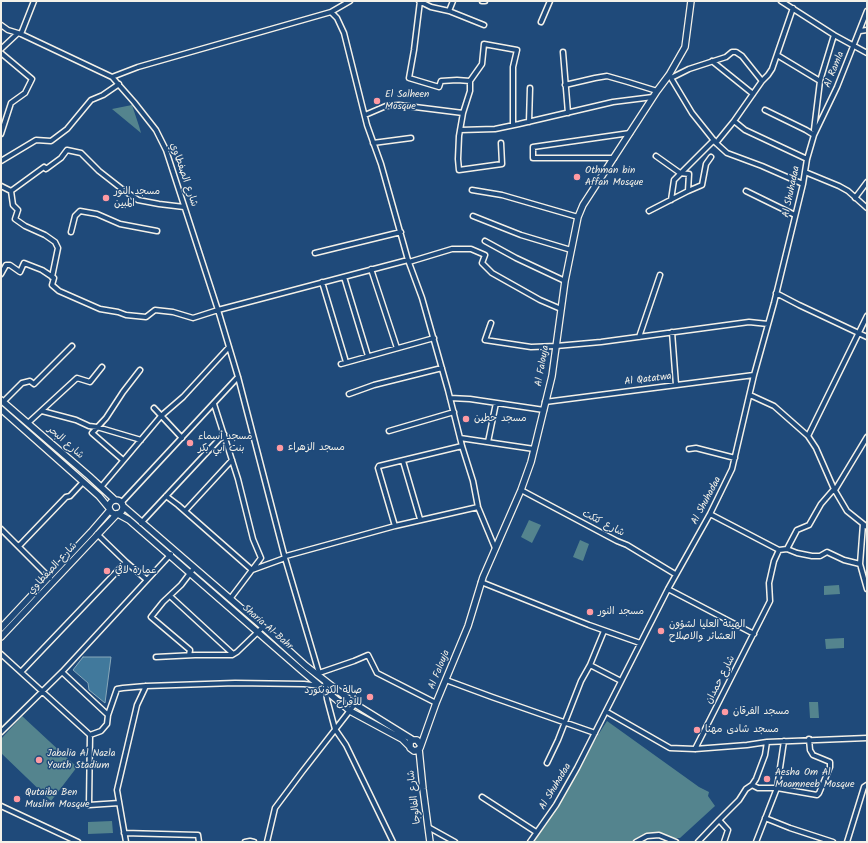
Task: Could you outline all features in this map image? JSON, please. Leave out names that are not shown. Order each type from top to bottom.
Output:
[{"type":"main road","name":"Al Falouja","points":[[420,747],[436,703],[468,626],[481,582],[521,490],[534,449],[552,376],[565,281],[578,218],[583,205],[630,132],[657,91],[670,77],[685,47],[691,1]]},
{"type":"main road","name":"شارع البحر","points":[[2,401],[116,500]]},
{"type":"main road","name":"شارع البحر","points":[[1,409],[106,502],[109,509]]},
{"type":"main road","points":[[116,500],[122,505],[122,510],[117,514],[112,513],[109,509],[110,504],[116,500]]},
{"type":"main road","name":"Sharia Al-Bahr","points":[[122,505],[258,632],[320,686],[350,711],[402,739],[409,746]]},
{"type":"main road","name":"شارع الصفطاوي","points":[[1,628],[91,532],[109,509]]},
{"type":"main road","name":"Sharia Al-Bahr","points":[[117,514],[129,520],[172,553]]},
{"type":"main road","name":"شارع الصفطاوي","points":[[1,637],[117,514]]},
{"type":"main road","name":"Sharia Al-Bahr","points":[[192,571],[230,599],[325,681],[355,704],[413,740]]},
{"type":"main road","points":[[413,740],[418,741],[420,747],[414,751],[409,746],[410,742],[413,740]]},
{"type":"main road","name":"شارع الفالوجا","points":[[420,747],[430,842]]},
{"type":"street","points":[[1,49],[19,34],[34,1]]},
{"type":"street","points":[[112,77],[138,66],[331,12],[350,1]]},
{"type":"street","points":[[470,81],[441,81],[439,87],[409,78],[420,1],[431,7],[449,11],[484,25]]},
{"type":"street","points":[[449,11],[452,1]]},
{"type":"street","points":[[542,22],[550,1]]},
{"type":"street","points":[[781,1],[834,35],[867,53]]},
{"type":"street","points":[[671,200],[674,180],[715,142],[734,121],[772,69],[793,8]]},
{"type":"street","name":"Al Ramla","points":[[814,135],[837,86],[867,11]]},
{"type":"street","points":[[331,12],[337,18],[344,33],[373,143],[381,164],[409,261],[434,338],[462,446],[473,481],[478,507],[495,548]]},
{"type":"street","name":"شارع الصفطاوي","points":[[1,25],[8,30],[112,77],[156,130],[166,150],[235,365],[318,674]]},
{"type":"street","points":[[860,31],[867,30]]},
{"type":"street","points":[[765,110],[814,135],[820,81],[834,35]]},
{"type":"street","points":[[501,143],[502,164],[459,170],[458,159],[460,130],[463,113],[470,91],[470,81],[482,64],[484,44],[517,50],[512,72],[513,125]]},
{"type":"street","points":[[563,52],[566,72],[565,85],[568,112]]},
{"type":"street","points":[[762,81],[742,56],[736,52],[732,52],[726,57],[670,77],[692,113],[715,142],[727,152],[803,184]]},
{"type":"street","points":[[1,53],[32,79],[25,93],[11,103],[1,134]]},
{"type":"street","points":[[777,55],[820,81]]},
{"type":"street","points":[[712,61],[753,94]]},
{"type":"street","points":[[565,85],[607,76],[657,91]]},
{"type":"street","points":[[1,161],[36,140],[50,141],[67,129],[91,100],[103,95],[119,84]]},
{"type":"street","points":[[529,122],[530,88]]},
{"type":"street","points":[[460,130],[495,128],[513,125],[613,102],[653,97]]},
{"type":"street","points":[[365,115],[386,106],[399,105],[463,113]]},
{"type":"street","points":[[734,121],[745,130],[807,159]]},
{"type":"street","points":[[614,158],[533,158],[532,147],[630,132]]},
{"type":"street","name":"Al Shuhadaa","points":[[530,842],[556,806],[607,712],[675,574],[710,514],[732,469],[814,135]]},
{"type":"street","points":[[373,143],[411,138]]},
{"type":"street","points":[[11,191],[44,167],[46,169],[61,158],[66,150],[81,153],[99,171],[138,200],[184,207]]},
{"type":"street","points":[[656,156],[680,173],[689,174],[688,191]]},
{"type":"street","points":[[649,211],[702,184],[706,164],[711,157]]},
{"type":"street","points":[[805,172],[848,191],[867,208]]},
{"type":"street","points":[[855,198],[867,182]]},
{"type":"street","points":[[1,186],[11,191]]},
{"type":"street","points":[[472,190],[502,195],[578,218]]},
{"type":"street","points":[[746,190],[795,215]]},
{"type":"street","points":[[11,191],[13,204],[18,210],[15,219],[25,226],[45,235],[55,242],[58,248],[52,277],[54,278],[52,285],[59,291],[100,309],[126,315],[146,317],[155,310],[173,312],[193,318],[371,269],[409,261],[452,248],[471,248],[485,255],[482,263],[492,273],[540,300],[561,309]]},
{"type":"street","points":[[71,232],[75,216],[80,211],[97,214],[120,224],[157,231]]},
{"type":"street","points":[[473,216],[521,236],[571,250]]},
{"type":"street","points":[[315,253],[401,232]]},
{"type":"street","points":[[485,241],[516,258],[565,281]]},
{"type":"street","points":[[1,274],[6,265],[10,265],[20,272],[24,263],[42,270],[52,277]]},
{"type":"street","points":[[371,269],[397,348]]},
{"type":"street","points":[[639,337],[660,275]]},
{"type":"street","points":[[344,277],[368,356]]},
{"type":"street","points":[[322,282],[346,362]]},
{"type":"street","points":[[776,293],[867,336]]},
{"type":"street","points":[[808,436],[867,316]]},
{"type":"street","points":[[491,323],[485,340],[531,347],[556,346],[639,337],[749,322],[768,324]]},
{"type":"street","points":[[672,332],[676,385]]},
{"type":"street","points":[[341,364],[434,338]]},
{"type":"street","points":[[2,401],[22,383],[30,381],[34,384],[72,346]]},
{"type":"street","points":[[101,487],[122,460],[161,416],[183,397],[229,348]]},
{"type":"street","points":[[28,423],[77,378],[90,382],[102,366]]},
{"type":"street","points":[[349,394],[374,385],[442,368]]},
{"type":"street","points":[[122,460],[92,433],[106,418],[140,370]]},
{"type":"street","name":"Al Qatatwa","points":[[545,402],[754,375]]},
{"type":"street","points":[[122,505],[238,378]]},
{"type":"street","points":[[750,395],[774,406],[808,436],[816,448],[834,490],[847,511],[865,525],[860,564],[867,589]]},
{"type":"street","points":[[450,398],[470,399],[544,410]]},
{"type":"street","points":[[488,442],[496,403]]},
{"type":"street","points":[[214,404],[232,460],[253,539],[261,558],[230,599]]},
{"type":"street","points":[[154,408],[182,438]]},
{"type":"street","points":[[42,411],[141,440]]},
{"type":"street","points":[[389,431],[454,412]]},
{"type":"street","points":[[141,523],[224,434]]},
{"type":"street","points":[[787,549],[797,530],[809,524],[821,504],[834,490],[867,437]]},
{"type":"street","points":[[460,438],[534,449]]},
{"type":"street","points":[[395,526],[378,468],[379,466],[462,446]]},
{"type":"street","points":[[689,449],[696,448],[735,458]]},
{"type":"street","points":[[185,511],[232,460]]},
{"type":"street","points":[[403,461],[420,520]]},
{"type":"street","points":[[19,546],[83,482]]},
{"type":"street","name":"شارع كتكت","points":[[521,490],[627,545],[675,574]]},
{"type":"street","points":[[166,496],[252,570]]},
{"type":"street","points":[[252,570],[286,557],[395,526],[478,507]]},
{"type":"street","points":[[710,514],[779,550],[787,549],[812,556],[820,556],[827,552],[844,560],[860,564]]},
{"type":"street","points":[[1,529],[54,582]]},
{"type":"street","points":[[97,534],[147,580]]},
{"type":"street","name":"شارع حمدان","points":[[695,749],[770,601],[769,583],[774,561],[779,550]]},
{"type":"street","points":[[1,732],[62,672],[172,553]]},
{"type":"street","points":[[21,672],[126,562]]},
{"type":"street","points":[[189,655],[190,650],[151,617],[192,571]]},
{"type":"street","points":[[481,582],[604,631],[640,643]]},
{"type":"street","points":[[668,589],[754,634]]},
{"type":"street","points":[[170,596],[233,654]]},
{"type":"street","points":[[156,657],[233,654],[263,627]]},
{"type":"street","points":[[547,763],[581,680],[590,665],[604,631]]},
{"type":"street","points":[[1,654],[90,735],[89,805],[119,802]]},
{"type":"street","points":[[318,674],[368,655],[377,673],[436,703]]},
{"type":"street","points":[[590,665],[621,681]]},
{"type":"street","points":[[62,672],[108,716]]},
{"type":"street","points":[[446,680],[595,733]]},
{"type":"street","points":[[325,681],[325,690],[335,729],[346,745],[393,842]]},
{"type":"street","points":[[90,735],[101,731],[107,724],[108,716],[117,689],[146,686],[235,683],[304,684],[320,686]]},
{"type":"street","points":[[126,842],[117,790],[137,705],[146,686]]},
{"type":"street","points":[[267,842],[275,808],[355,704]]},
{"type":"street","points":[[607,712],[670,748],[695,749],[767,742],[867,738]]},
{"type":"street","points":[[752,784],[758,788],[777,788],[815,795],[819,793],[830,767],[830,762],[813,755],[810,750],[809,740]]},
{"type":"street","points":[[756,842],[777,788],[784,741]]},
{"type":"street","points":[[698,842],[739,800],[746,789],[756,779],[765,756],[767,742]]},
{"type":"street","points":[[847,842],[864,786],[867,785]]},
{"type":"street","points":[[482,797],[536,832]]},
{"type":"street","points":[[1,806],[78,842]]},
{"type":"street","points":[[765,818],[833,842]]},
{"type":"street","points":[[719,820],[728,830],[724,842]]},
{"type":"street","points":[[428,827],[455,842]]},
{"type":"street","points":[[124,833],[198,835],[199,842]]},
{"type":"street","points":[[636,842],[647,836],[659,835],[676,842]]},
{"type":"street","points":[[245,842],[254,842]]},
{"type":"green space","points":[[132,105],[139,126],[141,133],[112,109]]},
{"type":"green space","points":[[529,520],[541,525],[532,543],[521,537]]},
{"type":"green space","points":[[580,540],[589,544],[583,561],[573,557]]},
{"type":"green space","points":[[839,585],[840,594],[824,595],[824,586]]},
{"type":"green space","points":[[844,638],[844,648],[826,649],[825,639]]},
{"type":"green space","points":[[809,702],[818,702],[819,718],[810,718]]},
{"type":"green space","name":"Jabalia Al Nazla Youth Stadium","points":[[22,716],[77,767],[51,801],[1,753],[1,739]]},
{"type":"green space","points":[[607,721],[699,787],[709,792],[708,796],[715,806],[680,838],[671,838],[660,833],[647,833],[632,842],[530,842]]},
{"type":"green space","points":[[112,821],[113,833],[88,834],[88,822]]},
{"type":"water","points":[[83,657],[111,657],[105,703],[89,690],[88,683],[73,670]]},
{"type":"place","name":"El Salheen Mosque","points":[[377,101]]},
{"type":"place","name":"Othman bin Affan Mosque","points":[[577,177]]},
{"type":"place","name":"مسجد النور المبين","points":[[106,198]]},
{"type":"place","name":"مسجد حطين","points":[[466,419]]},
{"type":"place","name":"مسجد أسماء بنت أبي بكر","points":[[190,443]]},
{"type":"place","name":"مسجد الزهراء","points":[[280,448]]},
{"type":"place","name":"عمارة لافي","points":[[107,571]]},
{"type":"place","name":"مسجد النور","points":[[590,612]]},
{"type":"place","name":"الهيئة العليا لشؤون العشائر والاصلاح","points":[[661,631]]},
{"type":"place","name":"صالة الكونكورد للأفراح","points":[[370,697]]},
{"type":"place","name":"مسجد الفرقان","points":[[725,712]]},
{"type":"place","name":"مسجد شادى مهنا","points":[[697,730]]},
{"type":"place","name":"Jabalia Al Nazla Youth Stadium","points":[[39,760]]},
{"type":"place","name":"Aesha Om Al Moamneeb Mosque","points":[[767,779]]},
{"type":"place","name":"Qutaiba Ben Muslim Mosque","points":[[17,799]]}]
